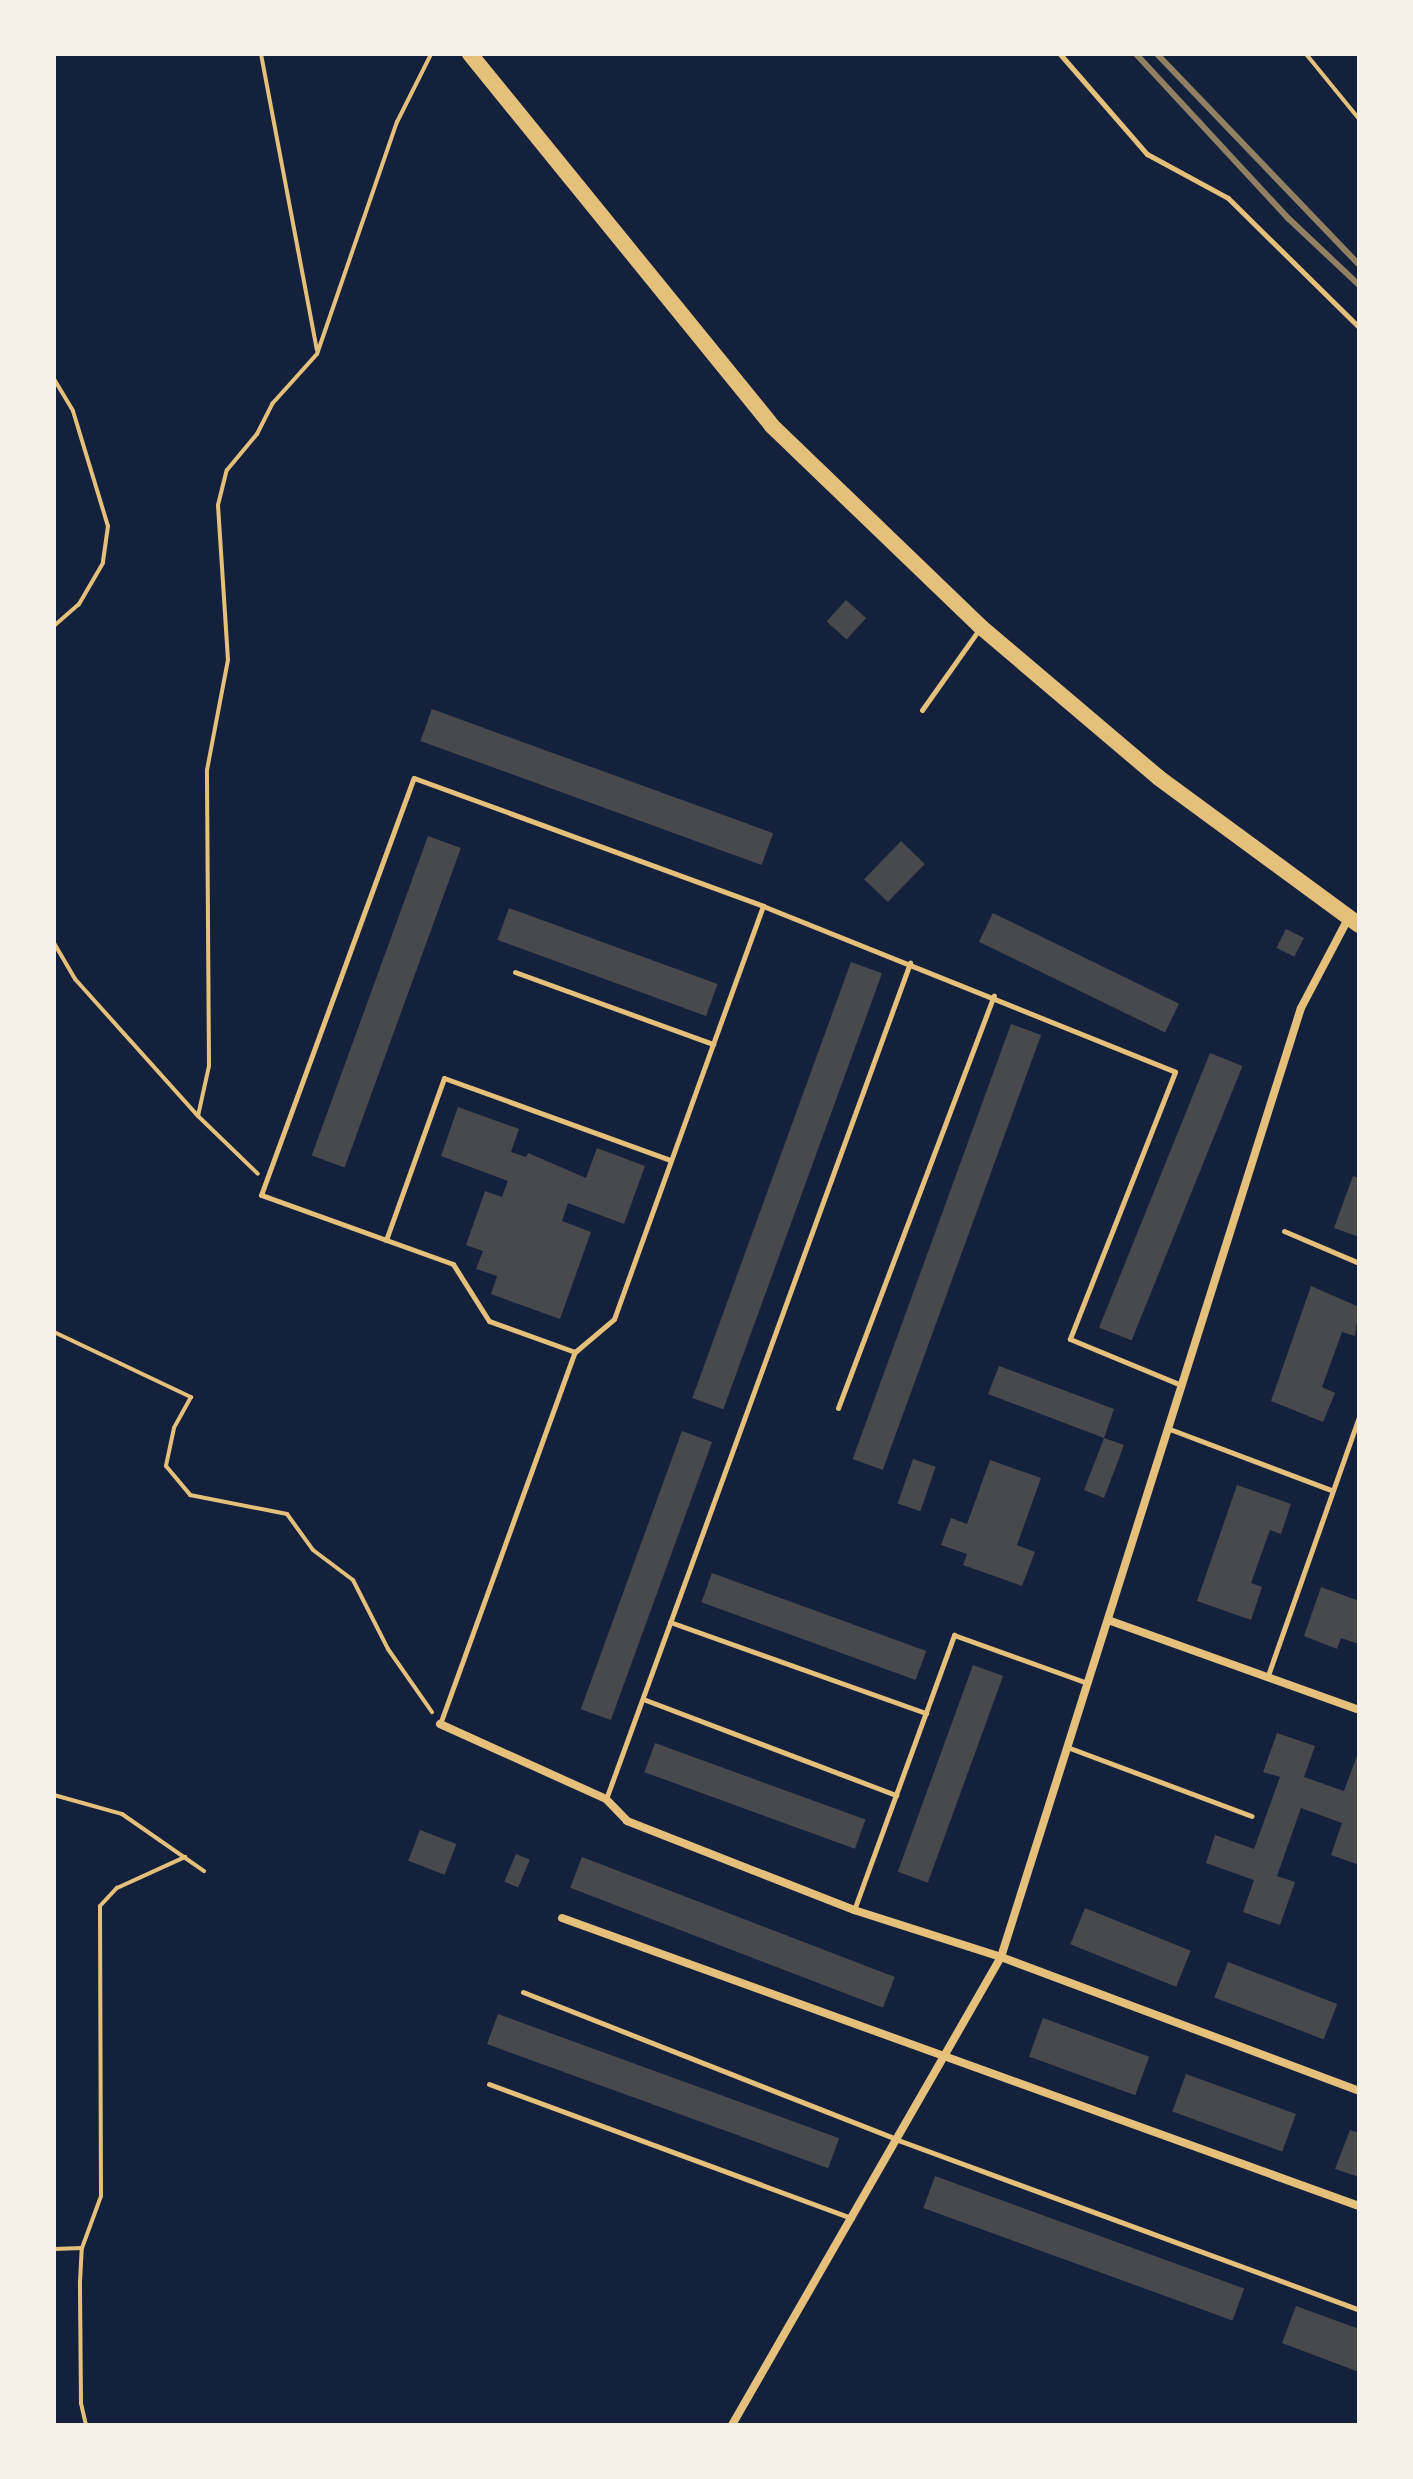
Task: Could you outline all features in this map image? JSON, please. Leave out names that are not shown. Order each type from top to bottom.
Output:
[{"type":"main road","points":[[470,54],[771,425],[981,627],[1159,778],[1354,922]]},
{"type":"street","points":[[732,2425],[1001,1957],[1301,1008],[1354,922]]},
{"type":"street","points":[[1108,1620],[1359,1710]]},
{"type":"street","points":[[440,1724],[606,1799],[627,1821],[854,1910],[1001,1957],[1359,2091]]},
{"type":"street","points":[[562,1918],[948,2054],[1359,2206]]},
{"type":"lane","points":[[1060,54],[1147,154],[1228,198],[1359,327]]},
{"type":"lane","points":[[922,710],[981,627]]},
{"type":"lane","points":[[575,1352],[489,1321],[453,1264],[261,1195],[414,778],[763,906],[994,995],[1175,1072],[1070,1339],[1182,1386]]},
{"type":"lane","points":[[440,1724],[575,1352],[614,1319],[763,906]]},
{"type":"lane","points":[[606,1799],[910,963]]},
{"type":"lane","points":[[515,972],[713,1044]]},
{"type":"lane","points":[[838,1408],[994,995]]},
{"type":"lane","points":[[386,1240],[444,1078],[671,1160]]},
{"type":"lane","points":[[1284,1231],[1359,1263]]},
{"type":"lane","points":[[1267,1678],[1359,1417]]},
{"type":"lane","points":[[1167,1428],[1331,1490]]},
{"type":"lane","points":[[670,1622],[926,1713]]},
{"type":"lane","points":[[854,1910],[954,1635],[1087,1683]]},
{"type":"lane","points":[[642,1699],[896,1795]]},
{"type":"lane","points":[[1066,1747],[1252,1816]]},
{"type":"lane","points":[[523,1992],[898,2140],[1359,2310]]},
{"type":"lane","points":[[489,2084],[853,2218]]},
{"type":"path","points":[[261,54],[317,354]]},
{"type":"path","points":[[198,1116],[209,1066],[207,770],[228,660],[218,505],[227,470],[257,434],[272,404],[317,354],[397,122],[431,54]]},
{"type":"path","points":[[1306,54],[1359,119]]},
{"type":"path","points":[[54,379],[73,411],[108,526],[103,563],[79,604],[54,626]]},
{"type":"path","points":[[54,943],[75,979],[198,1116],[266,1181]]},
{"type":"path","points":[[54,1332],[191,1397],[174,1428],[166,1466],[190,1495],[287,1514],[313,1550],[353,1580],[388,1649],[440,1724]]},
{"type":"path","points":[[54,1795],[122,1814],[204,1871]]},
{"type":"path","points":[[86,2425],[81,2403],[82,2248],[101,2196],[100,1906],[117,1888],[185,1857]]},
{"type":"path","points":[[54,2249],[82,2248]]},
{"type":"building","points":[[846,600],[866,618],[847,640],[827,622]]},
{"type":"building","points":[[432,709],[773,833],[761,865],[420,741]]},
{"type":"building","points":[[428,836],[461,848],[345,1167],[312,1155]]},
{"type":"building","points":[[901,841],[925,864],[888,902],[864,879]]},
{"type":"building","points":[[509,908],[718,984],[706,1016],[497,940]]},
{"type":"building","points":[[993,913],[1179,1004],[1165,1033],[979,942]]},
{"type":"building","points":[[1286,929],[1304,938],[1294,957],[1276,948]]},
{"type":"building","points":[[851,962],[882,973],[723,1409],[692,1398]]},
{"type":"building","points":[[1011,1024],[1041,1035],[883,1470],[853,1459]]},
{"type":"building","points":[[1210,1053],[1242,1066],[1132,1341],[1099,1327]]},
{"type":"building","points":[[458,1107],[519,1129],[511,1152],[526,1157],[528,1153],[586,1178],[597,1148],[645,1166],[624,1224],[568,1203],[562,1221],[591,1232],[560,1319],[491,1294],[497,1276],[476,1269],[483,1251],[466,1245],[485,1191],[502,1197],[508,1181],[441,1156]]},
{"type":"building","points":[[1353,1176],[1359,1178],[1359,1237],[1334,1228]]},
{"type":"building","points":[[1311,1286],[1359,1307],[1355,1336],[1342,1332],[1322,1387],[1335,1393],[1323,1422],[1271,1401]]},
{"type":"building","points":[[999,1366],[1114,1409],[1104,1438],[988,1394]]},
{"type":"building","points":[[682,1431],[712,1442],[611,1720],[581,1709]]},
{"type":"building","points":[[1104,1438],[1124,1445],[1104,1498],[1084,1490]]},
{"type":"building","points":[[913,1459],[936,1467],[920,1511],[898,1503]]},
{"type":"building","points":[[990,1460],[1041,1478],[1017,1545],[1035,1552],[1022,1586],[963,1565],[967,1554],[941,1545],[951,1518],[967,1524]]},
{"type":"building","points":[[1237,1485],[1291,1504],[1281,1534],[1270,1530],[1251,1583],[1262,1587],[1251,1620],[1197,1601]]},
{"type":"building","points":[[712,1573],[926,1651],[916,1680],[701,1602]]},
{"type":"building","points":[[1321,1587],[1359,1601],[1359,1644],[1341,1638],[1337,1649],[1304,1636]]},
{"type":"building","points":[[973,1665],[1003,1676],[928,1883],[898,1872]]},
{"type":"building","points":[[1277,1733],[1315,1746],[1304,1777],[1344,1791],[1359,1750],[1359,1865],[1331,1855],[1342,1823],[1301,1808],[1277,1876],[1295,1882],[1280,1925],[1243,1912],[1254,1880],[1206,1863],[1215,1835],[1254,1849],[1280,1777],[1263,1772]]},
{"type":"building","points":[[655,1743],[865,1820],[855,1849],[644,1772]]},
{"type":"building","points":[[420,1830],[456,1844],[445,1875],[408,1861]]},
{"type":"building","points":[[516,1854],[530,1860],[518,1887],[504,1882]]},
{"type":"building","points":[[582,1857],[895,1977],[883,2008],[570,1888]]},
{"type":"building","points":[[1085,1908],[1191,1951],[1176,1987],[1070,1944]]},
{"type":"building","points":[[1228,1962],[1337,2004],[1324,2039],[1214,1997]]},
{"type":"building","points":[[498,2014],[839,2138],[828,2168],[487,2044]]},
{"type":"building","points":[[1043,2018],[1149,2057],[1135,2095],[1029,2057]]},
{"type":"building","points":[[1186,2074],[1296,2114],[1282,2152],[1172,2112]]},
{"type":"building","points":[[1350,2130],[1359,2133],[1359,2177],[1335,2169]]},
{"type":"building","points":[[935,2176],[1244,2289],[1233,2320],[923,2208]]},
{"type":"building","points":[[1296,2306],[1359,2329],[1359,2372],[1282,2343]]},
{"type":"railway","points":[[1136,54],[1289,219],[1359,285]]},
{"type":"railway","points":[[1157,54],[1359,265]]}]
